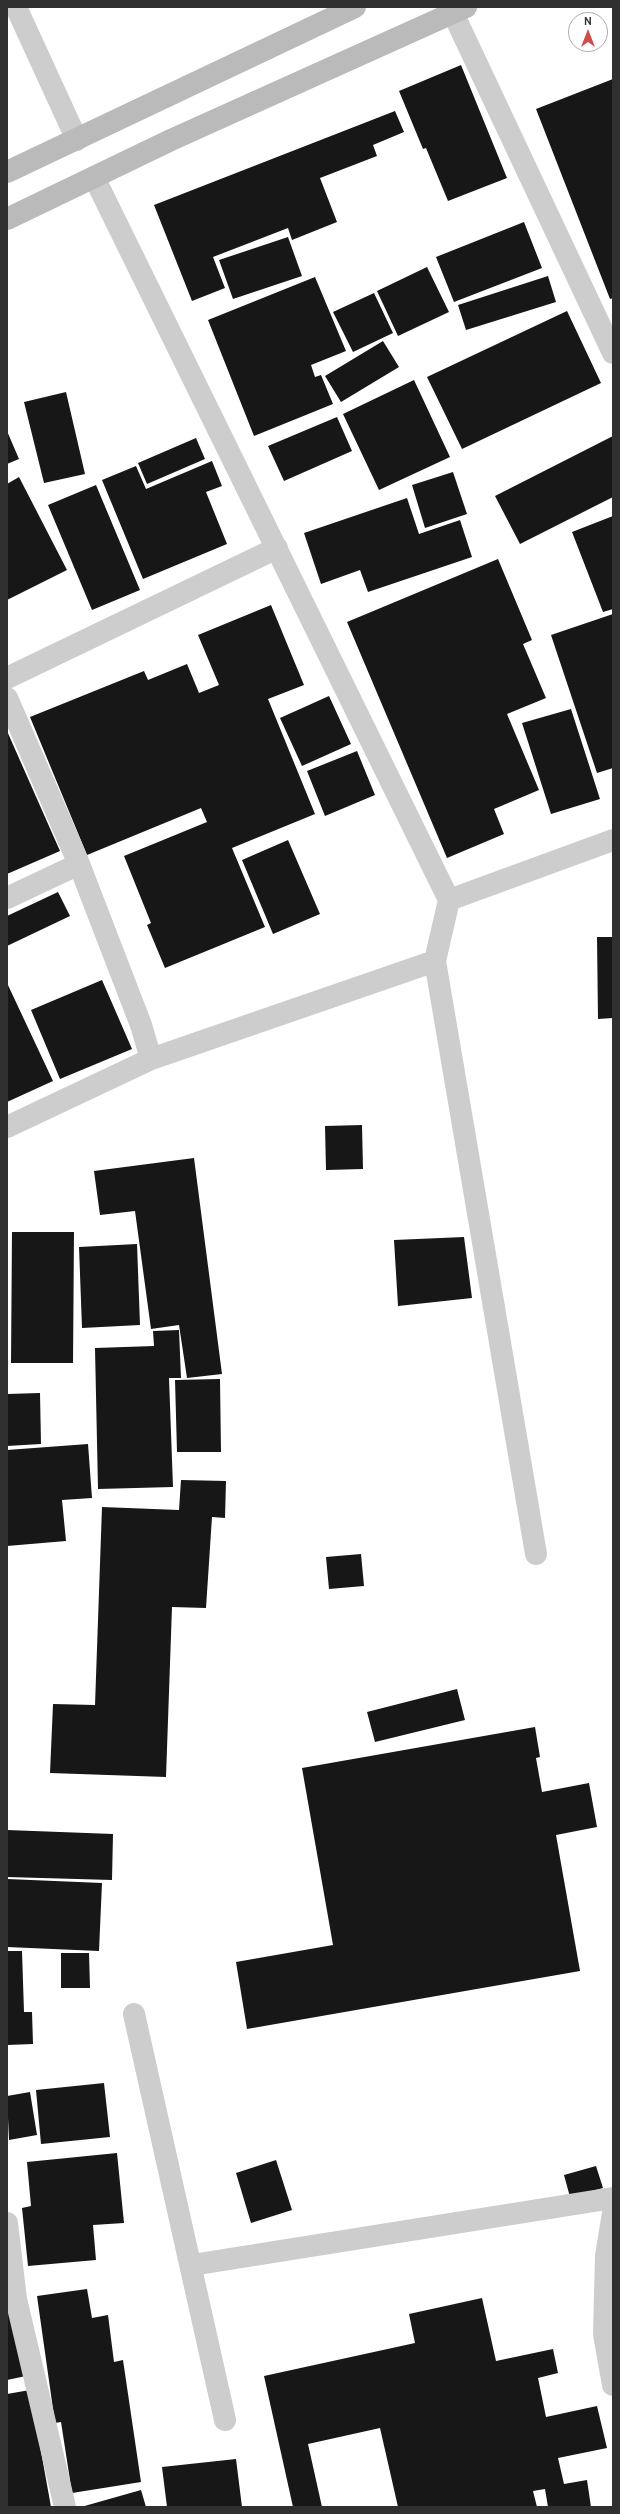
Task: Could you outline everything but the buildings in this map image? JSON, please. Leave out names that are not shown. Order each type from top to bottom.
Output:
[{"type":"main road","points":[[7,172],[355,7]]},
{"type":"main road","points":[[7,219],[171,140],[460,10]]},
{"type":"street","points":[[16,7],[76,140]]},
{"type":"street","points":[[460,10],[613,353]]},
{"type":"street","points":[[94,177],[449,900],[435,961],[536,1554]]},
{"type":"street","points":[[7,678],[277,548]]},
{"type":"street","points":[[7,698],[79,864],[141,1025],[151,1059]]},
{"type":"street","points":[[449,900],[613,840]]},
{"type":"street","points":[[7,898],[79,864]]},
{"type":"street","points":[[7,1127],[151,1059],[435,961]]},
{"type":"street","points":[[134,2014],[192,2266],[225,2420]]},
{"type":"street","points":[[192,2266],[613,2198]]},
{"type":"street","points":[[613,2213],[606,2256],[604,2334],[613,2385]]},
{"type":"street","points":[[7,2223],[16,2299],[65,2507]]}]
